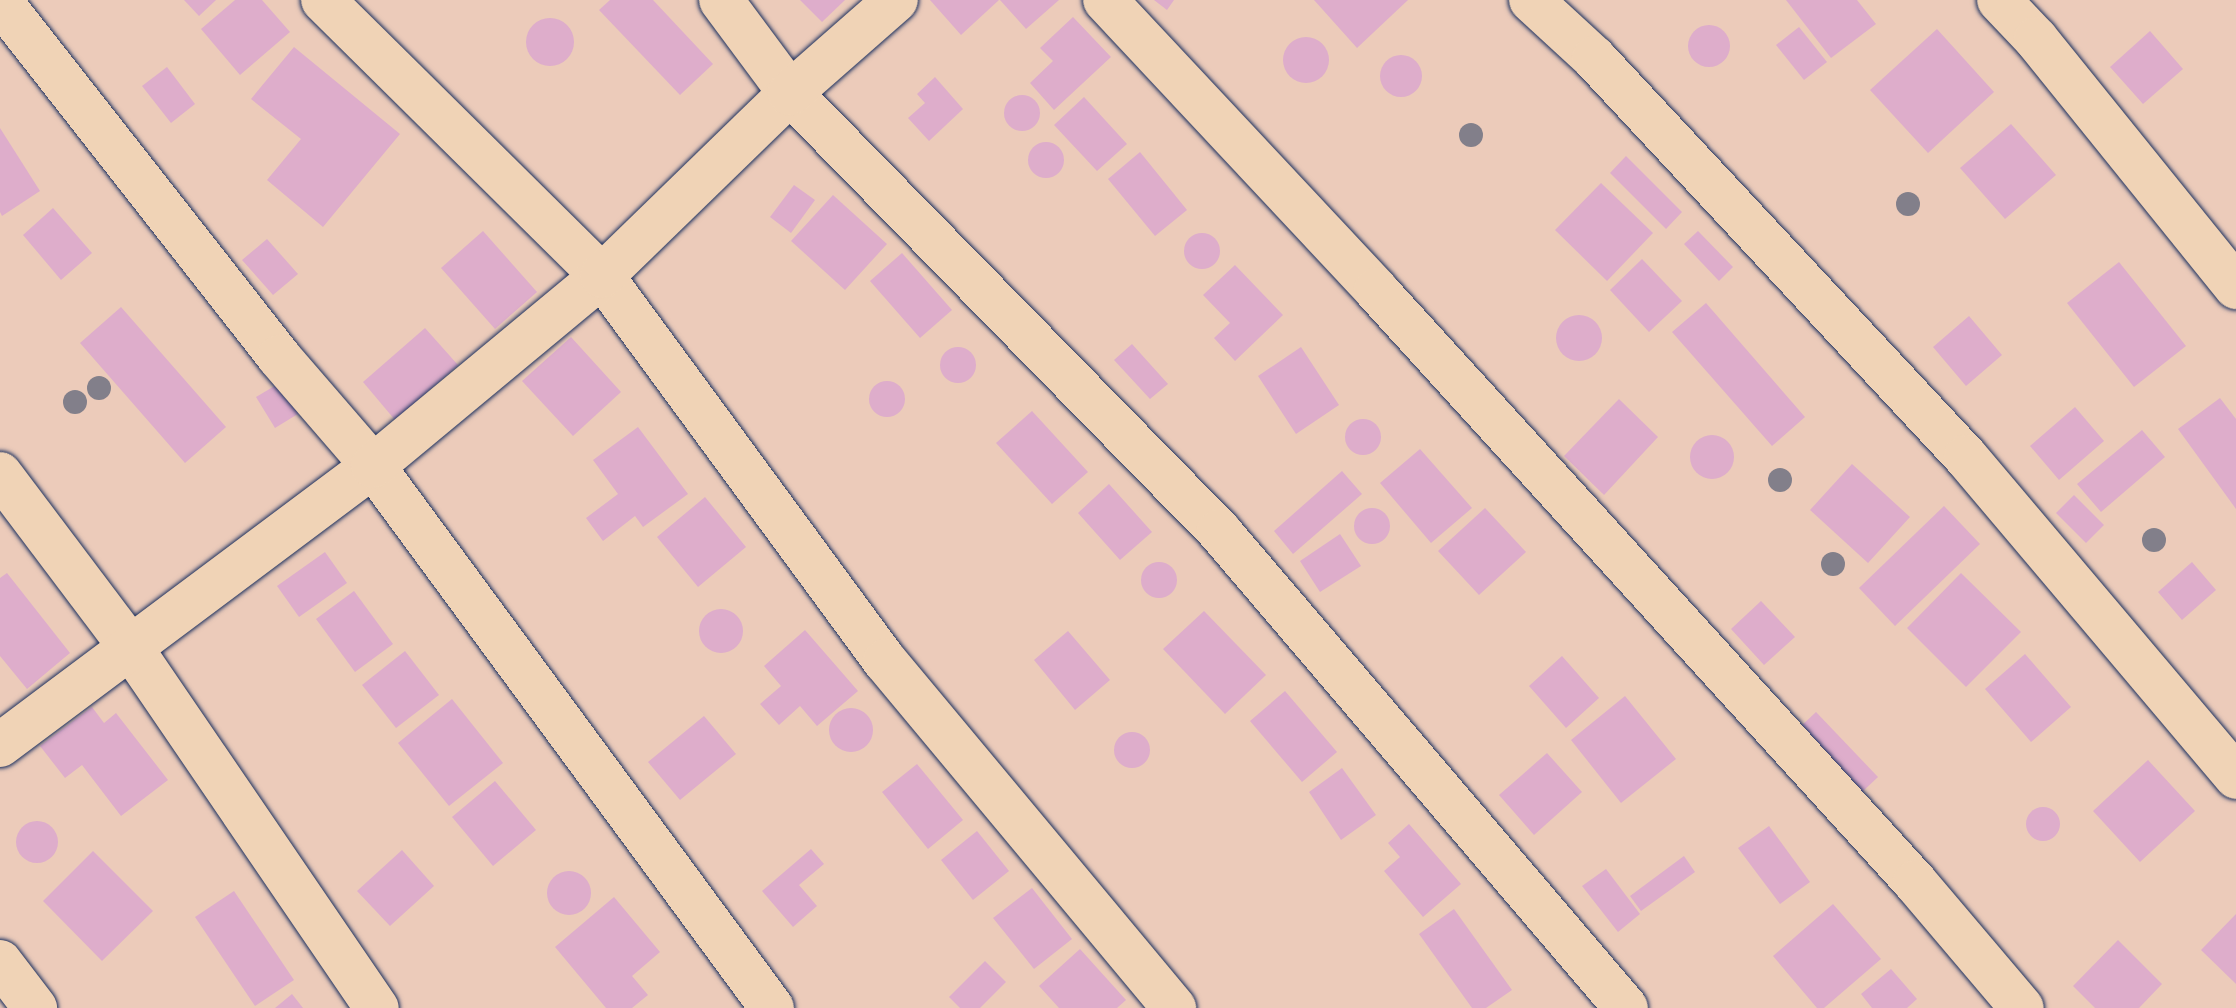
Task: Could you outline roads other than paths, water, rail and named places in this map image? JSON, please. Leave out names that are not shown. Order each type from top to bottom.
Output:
[{"type":"street","points":[[323,0],[602,276],[885,661],[1174,1008]]},
{"type":"street","points":[[721,0],[790,93],[1219,531],[1626,1008]]},
{"type":"street","points":[[0,745],[373,466],[602,276],[790,93],[896,0]]},
{"type":"street","points":[[1105,0],[1376,290],[1862,824],[2022,1008]]},
{"type":"street","points":[[1531,0],[1594,58],[1966,457],[2236,777]]},
{"type":"street","points":[[1999,0],[2036,39],[2236,287]]},
{"type":"street","points":[[0,1],[279,357],[373,466],[772,1008]]},
{"type":"street","points":[[0,474],[131,648],[377,1008]]},
{"type":"street","points":[[0,962],[35,1008]]}]
